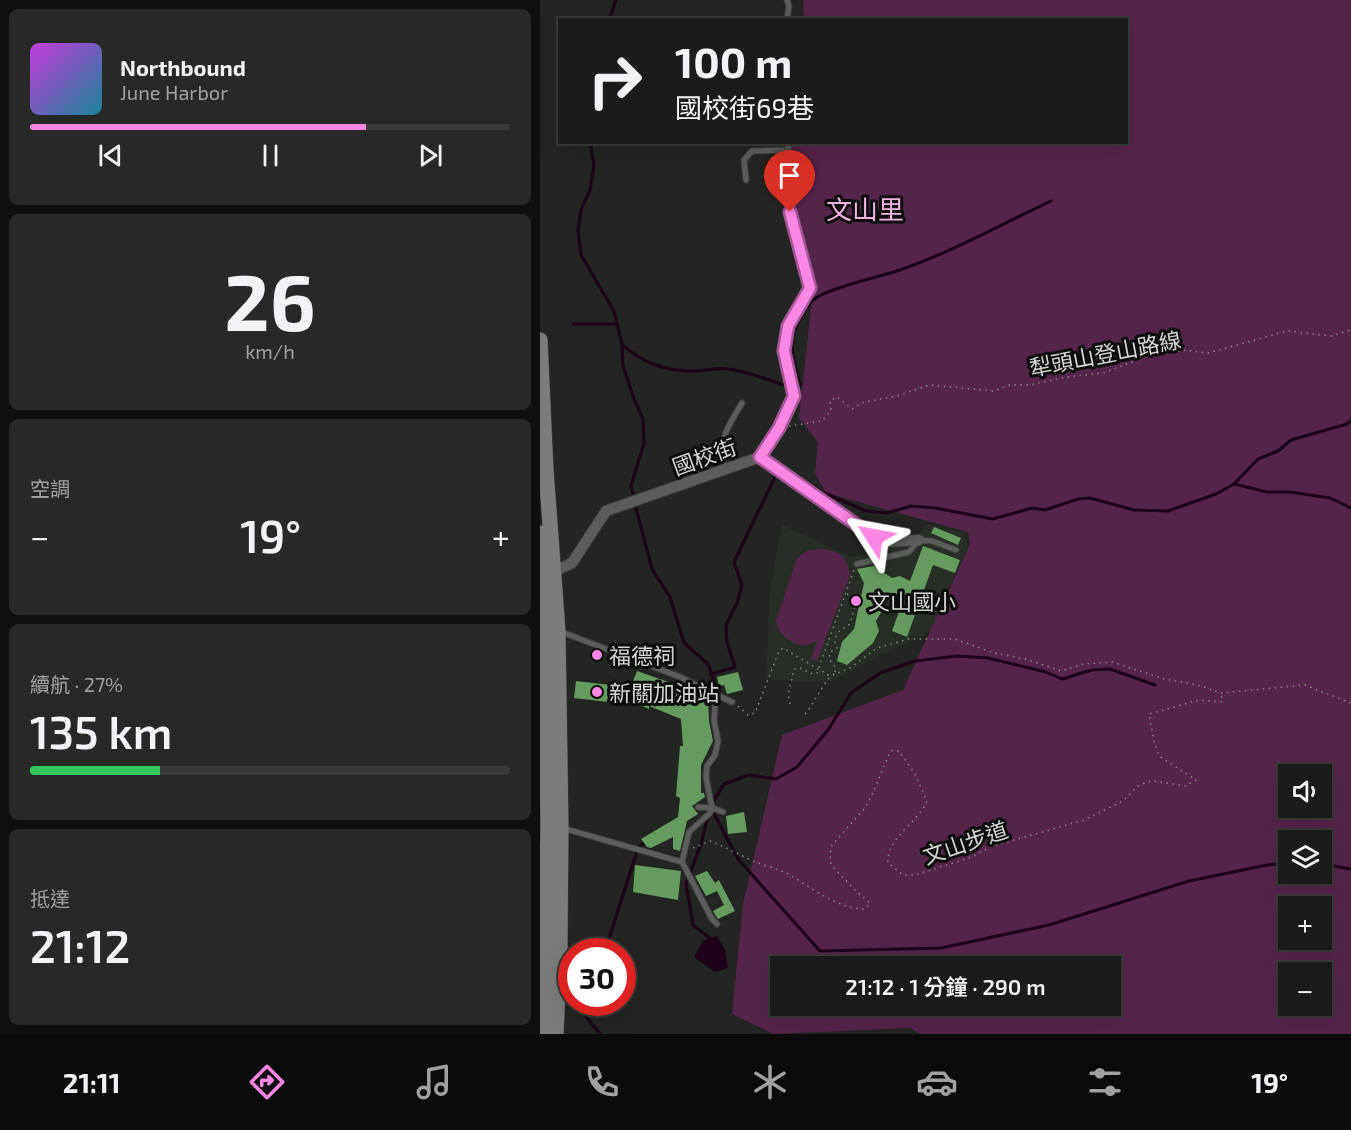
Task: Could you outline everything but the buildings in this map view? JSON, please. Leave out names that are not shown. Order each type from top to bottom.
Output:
[{"type":"main road","points":[[540,340],[560,945],[556,1034]]},
{"type":"main road","points":[[540,533],[549,571]]},
{"type":"main road","points":[[543,1034],[555,827],[548,771],[551,632]]},
{"type":"street","name":"國校街","points":[[549,571],[572,563],[606,511],[760,457],[874,537],[885,542],[920,540]]},
{"type":"lane","points":[[787,0],[789,6],[787,18]]},
{"type":"lane","points":[[760,457],[779,428],[794,396],[784,351],[788,326],[810,288],[785,193],[789,144]]},
{"type":"lane","points":[[746,180],[744,160],[752,151],[788,150]]},
{"type":"lane","points":[[725,468],[721,454],[724,434],[742,403]]},
{"type":"lane","points":[[856,564],[909,552],[920,540],[932,541],[956,550]]},
{"type":"lane","points":[[551,632],[680,676],[732,702]]},
{"type":"lane","points":[[716,693],[714,720],[718,741],[714,755],[707,766],[706,777],[712,808],[710,813],[689,832],[682,862],[712,919],[717,924]]},
{"type":"lane","points":[[540,748],[548,771]]},
{"type":"lane","points":[[698,807],[723,812]]},
{"type":"lane","points":[[555,827],[682,862]]},
{"type":"path","name":"犁頭山登山路線","points":[[779,428],[822,421],[831,410],[831,402],[837,397],[852,409],[864,402],[897,396],[929,385],[994,391],[1010,385],[1029,385],[1066,377],[1103,373],[1145,357],[1183,350],[1208,353],[1287,331],[1331,336],[1351,330]]},
{"type":"path","points":[[790,704],[788,695],[794,669],[800,668],[813,674],[817,673],[856,564]]},
{"type":"path","points":[[830,652],[837,648],[835,642],[837,633],[850,624],[856,603],[851,596],[846,594]]},
{"type":"path","points":[[805,714],[830,676],[850,668],[877,648],[908,639],[955,639],[994,653],[1026,659],[1060,671],[1084,664],[1112,662],[1164,679],[1198,685],[1221,693],[1305,685],[1351,703]]},
{"type":"path","points":[[732,702],[748,716],[755,713],[779,651],[783,648],[830,676]]},
{"type":"path","points":[[825,650],[830,652]]},
{"type":"path","points":[[830,652],[829,659],[836,668],[835,674]]},
{"type":"path","name":"文山步道","points":[[682,862],[690,857],[693,848],[698,844],[710,841],[732,849],[754,861],[786,872],[827,897],[857,909],[865,909],[870,903],[831,865],[830,854],[832,845],[864,809],[890,752],[893,750],[900,751],[915,774],[927,801],[891,847],[887,856],[888,863],[903,875],[920,873],[972,857],[990,847],[1084,820],[1123,801],[1138,786],[1148,782],[1185,786],[1196,780],[1159,756],[1149,714],[1199,700],[1222,702],[1221,693]]},
{"type":"shaded area","points":[[803,0],[1351,0],[1351,1034],[920,1034],[911,1028],[773,1034],[732,1014],[743,904],[782,735],[903,690],[970,544],[968,532],[826,493],[815,473],[818,442],[799,418],[814,281],[784,213],[788,144],[1128,144],[1128,18],[804,18]]},
{"type":"shaded area","name":"文山國小","points":[[928,524],[965,533],[968,546],[930,632],[830,682],[766,680],[770,591],[782,525],[852,557],[910,542]]},
{"type":"shaded area","points":[[820,549],[841,555],[850,575],[817,661],[811,659],[817,641],[807,645],[796,644],[780,632],[776,621],[797,558],[808,550]]},
{"type":"shaded area","points":[[717,936],[725,950],[728,968],[715,972],[694,957],[703,941]]},
{"type":"waterway","points":[[610,18],[616,0]]},
{"type":"waterway","points":[[590,144],[594,165],[590,190],[581,210],[578,230],[581,255],[614,311],[622,344],[623,366],[643,419],[644,443],[631,486],[633,493]]},
{"type":"waterway","points":[[800,385],[793,356],[793,339],[798,322],[812,301],[839,288],[897,271],[936,256],[1051,201]]},
{"type":"waterway","points":[[573,324],[616,324]]},
{"type":"waterway","points":[[622,344],[646,361],[665,368],[685,371],[719,368],[735,370],[787,386]]},
{"type":"waterway","points":[[789,471],[822,492],[866,511],[887,513],[911,506],[993,519],[1032,508],[1045,510],[1078,499],[1090,498],[1134,510],[1168,511],[1216,494],[1234,484],[1258,459],[1278,451],[1291,440],[1347,424],[1351,420]]},
{"type":"waterway","points":[[711,674],[735,667],[727,642],[726,625],[737,603],[742,585],[734,562],[777,473]]},
{"type":"waterway","points":[[1234,484],[1267,492],[1290,492],[1330,498],[1351,508]]},
{"type":"waterway","points":[[636,508],[652,569],[670,597],[684,643],[708,664],[716,686]]},
{"type":"waterway","points":[[713,802],[724,784],[749,775],[776,779],[797,767],[828,730],[851,693],[880,673],[915,661],[958,656],[988,658],[1046,672],[1062,679],[1092,670],[1110,669],[1155,685]]},
{"type":"waterway","points":[[712,810],[738,859],[820,951],[941,948],[1049,925],[1189,881],[1278,864]]},
{"type":"waterway","points":[[708,816],[701,844],[686,884],[693,925],[712,940]]},
{"type":"waterway","points":[[609,938],[638,848],[647,841]]},
{"type":"waterway","points":[[1332,866],[1351,869]]},
{"type":"waterway","points":[[586,1016],[600,1034]]},
{"type":"place","name":"文山國小","points":[[856,601]]},
{"type":"place","name":"福德祠","points":[[597,655]]},
{"type":"place","name":"新關加油站","points":[[597,692]]},
{"type":"district","name":"文山里","points":[[865,208]]},
{"type":"route","points":[[790,212],[810,288],[788,326],[784,351],[794,396],[779,428],[760,457],[874,537]]}]
